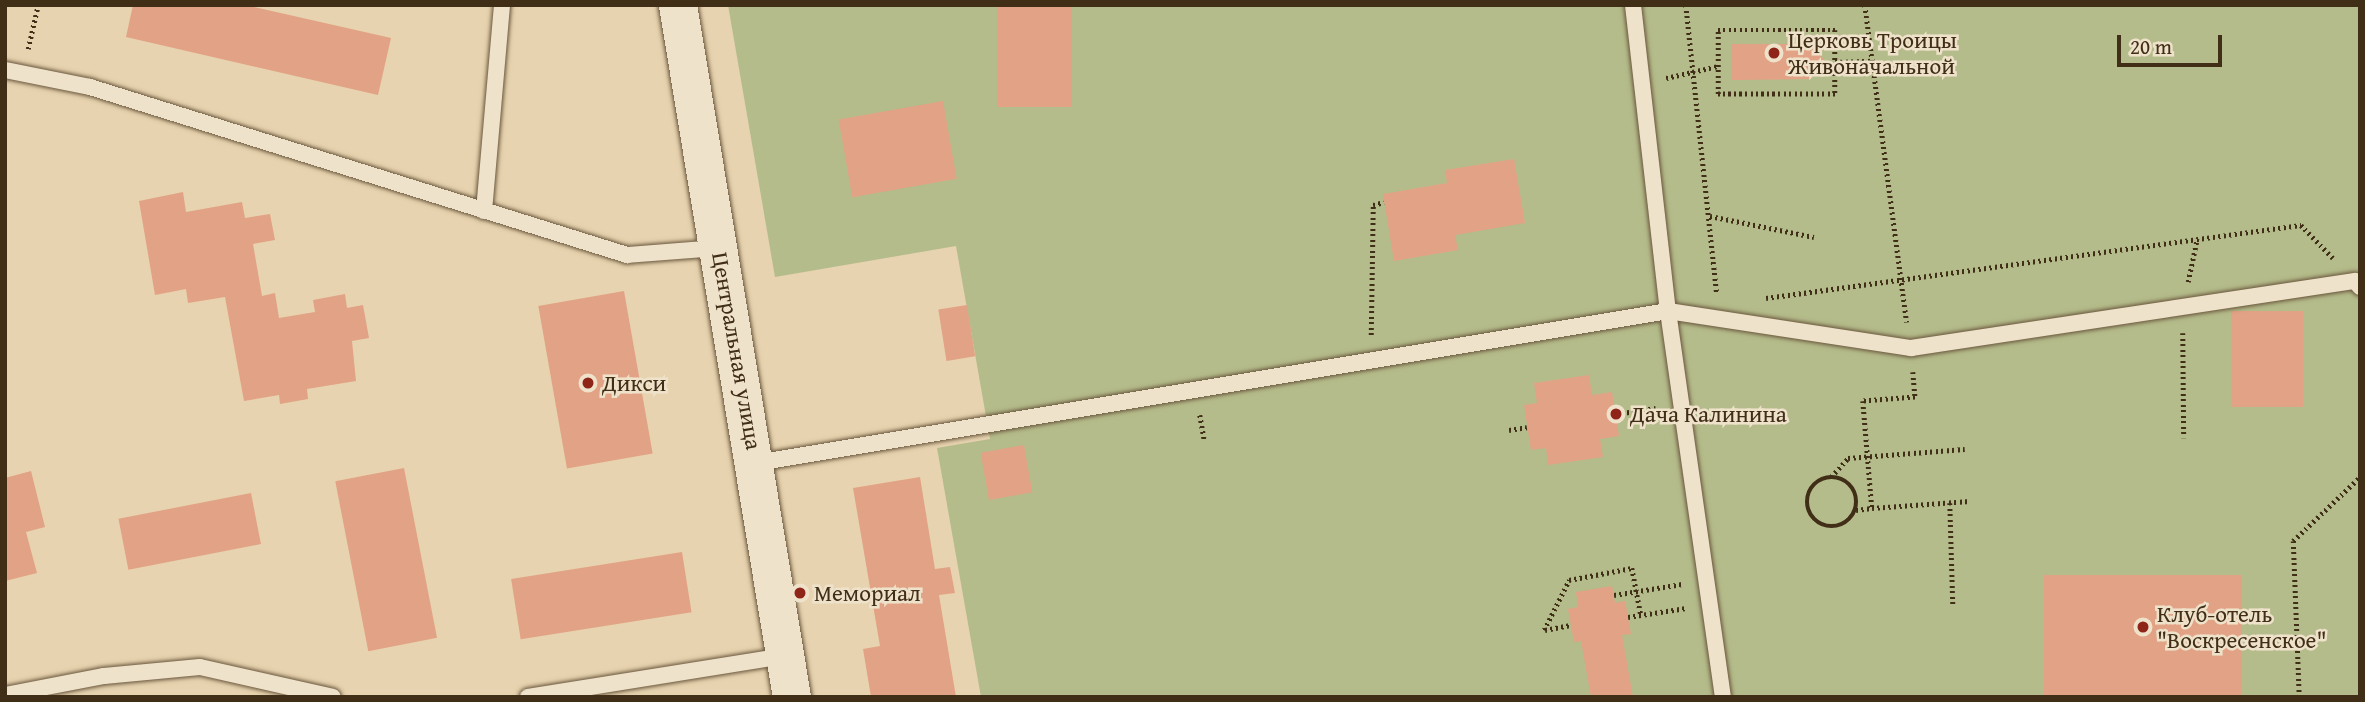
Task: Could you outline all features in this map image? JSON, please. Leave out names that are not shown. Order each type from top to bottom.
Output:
[{"type":"main road","name":"Центральная улица","points":[[678,5],[756,463],[792,697]]},
{"type":"lane","points":[[484,211],[502,5]]},
{"type":"lane","points":[[1633,5],[1668,312],[1723,697]]},
{"type":"lane","points":[[5,69],[90,87],[627,255],[719,248]]},
{"type":"lane","points":[[756,463],[1668,312],[1911,348],[2358,284]]},
{"type":"lane","points":[[528,697],[785,656]]},
{"type":"lane","points":[[5,695],[104,676],[200,667],[333,697]]},
{"type":"path","points":[[22,73],[38,5]]},
{"type":"path","points":[[1686,5],[1718,304]]},
{"type":"path","points":[[1865,5],[1911,348]]},
{"type":"path","points":[[1718,30],[1835,30],[1835,62],[1835,94],[1718,94],[1718,30]]},
{"type":"path","points":[[1835,62],[1872,61]]},
{"type":"path","points":[[1642,85],[1718,66]]},
{"type":"path","points":[[1375,360],[1369,325],[1373,205],[1384,202]]},
{"type":"path","points":[[1710,216],[1814,237]]},
{"type":"path","points":[[1757,299],[1901,282],[2301,225],[2358,284]]},
{"type":"path","points":[[2184,438],[2183,307],[2197,239]]},
{"type":"path","points":[[1872,508],[1863,401],[1915,397]]},
{"type":"path","points":[[1616,414],[1682,405]]},
{"type":"path","points":[[1509,430],[1527,427]]},
{"type":"path","points":[[1830,477],[1848,483],[1857,500],[1851,519],[1833,527],[1825,526],[1810,514],[1808,495],[1813,485],[1830,477],[1848,458],[1965,449]]},
{"type":"path","points":[[2299,697],[2293,541],[2360,477]]},
{"type":"path","points":[[1856,510],[1970,501]]},
{"type":"path","points":[[1950,503],[1953,604]]},
{"type":"path","points":[[1571,625],[1544,630],[1569,580],[1632,568],[1640,615]]},
{"type":"path","points":[[1614,594],[1706,580]]},
{"type":"path","points":[[1628,617],[1710,604]]},
{"type":"green space","name":"Клуб-отель \"Воскресенское\"","points":[[728,5],[2360,5],[2360,697],[981,697],[937,448],[990,439],[956,246],[775,277]]},
{"type":"building","points":[[133,5],[245,5],[391,38],[378,95],[126,37]]},
{"type":"building","points":[[997,5],[1072,5],[1072,107],[997,107]]},
{"type":"building","name":"Церковь Троицы Живоначальной","points":[[1731,44],[1810,44],[1826,62],[1810,79],[1731,80]]},
{"type":"building","points":[[943,101],[957,179],[852,197],[839,119]]},
{"type":"building","points":[[1514,159],[1525,223],[1455,235],[1458,250],[1394,261],[1383,194],[1447,183],[1445,170]]},
{"type":"building","points":[[183,192],[186,212],[242,202],[245,218],[270,214],[275,240],[253,244],[262,296],[275,293],[279,318],[315,312],[313,300],[345,294],[347,308],[363,305],[369,338],[352,341],[356,381],[307,389],[308,399],[280,404],[279,395],[244,401],[225,297],[188,303],[186,289],[155,295],[139,201]]},
{"type":"building","points":[[624,291],[653,453],[567,469],[538,306]]},
{"type":"building","points":[[967,305],[975,356],[946,361],[938,310]]},
{"type":"building","points":[[2231,311],[2303,311],[2303,407],[2231,407]]},
{"type":"building","points":[[1589,375],[1592,395],[1612,392],[1619,436],[1600,439],[1603,457],[1548,465],[1546,448],[1531,450],[1524,405],[1537,403],[1534,383]]},
{"type":"building","points":[[1024,445],[1032,492],[989,500],[981,453]]},
{"type":"building","points":[[404,468],[437,638],[368,651],[335,481]]},
{"type":"building","points":[[31,471],[45,527],[26,532],[37,573],[5,581],[5,478]]},
{"type":"building","points":[[920,477],[935,569],[950,567],[955,593],[939,595],[956,697],[871,697],[863,649],[880,646],[853,488]]},
{"type":"building","points":[[251,493],[261,544],[128,570],[118,519]]},
{"type":"building","points":[[682,552],[692,612],[521,639],[511,579]]},
{"type":"building","name":"Клуб-отель \"Воскресенское\"","points":[[2044,575],[2242,575],[2242,697],[2044,697]]},
{"type":"building","points":[[1612,586],[1615,603],[1625,601],[1631,634],[1622,635],[1633,697],[1591,697],[1581,641],[1574,642],[1568,609],[1578,607],[1576,592]]},
{"type":"place","name":"Церковь Троицы Живоначальной","points":[[1774,53]]},
{"type":"place","name":"Дикси","points":[[588,383]]},
{"type":"place","name":"Дача Калинина","points":[[1616,414]]},
{"type":"place","name":"Мемориал","points":[[800,593]]},
{"type":"place","name":"Клуб-отель \"Воскресенское\"","points":[[2143,627]]}]
